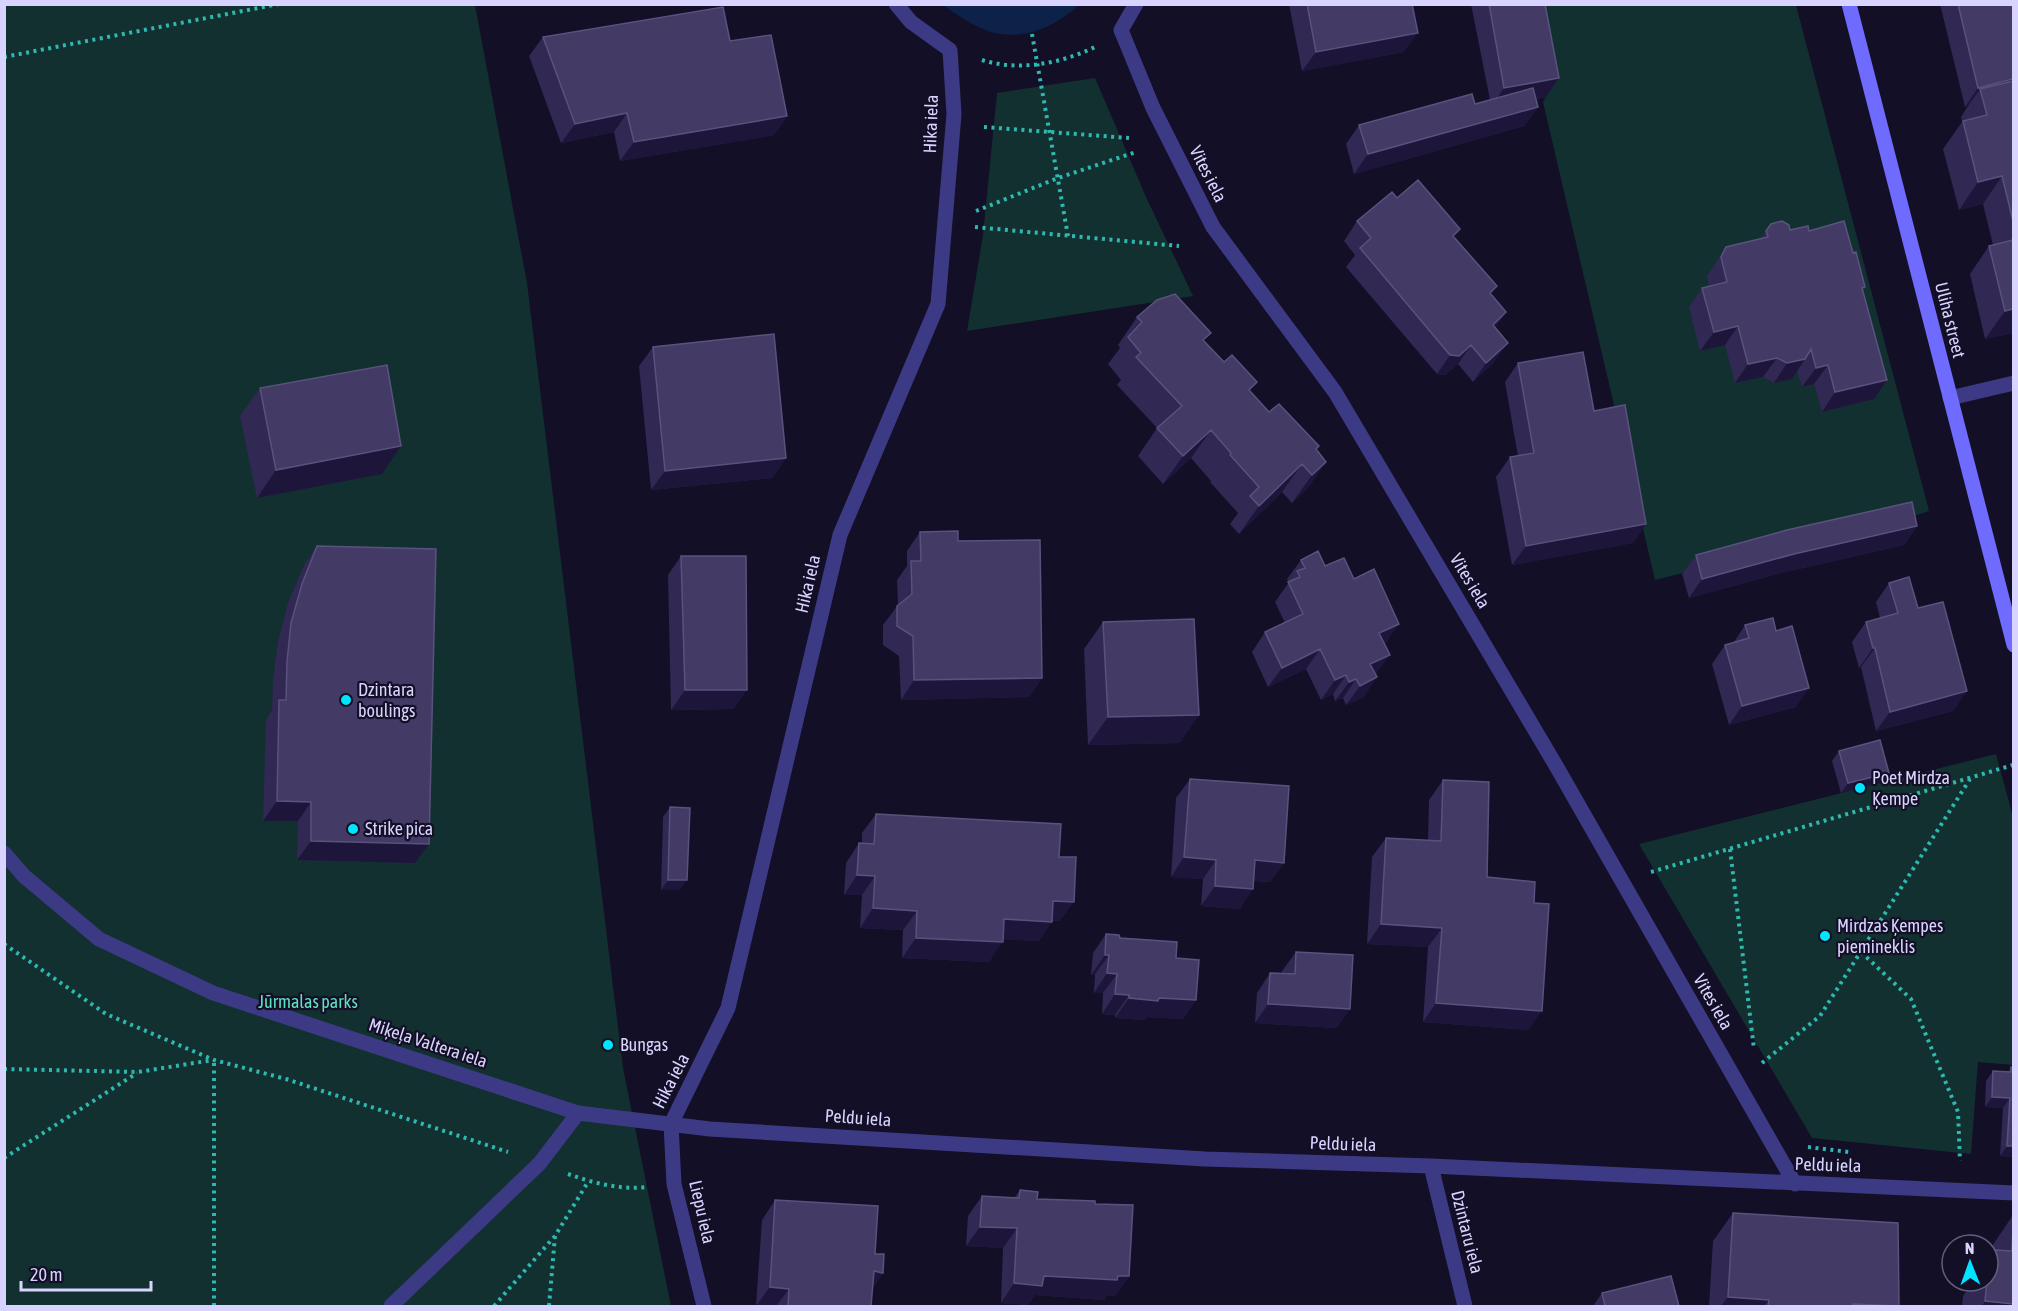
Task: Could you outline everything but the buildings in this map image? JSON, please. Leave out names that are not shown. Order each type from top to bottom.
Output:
[{"type":"main road","name":"Uliha street","points":[[1849,4],[2013,645]]},
{"type":"street","points":[[896,4],[911,22],[950,50]]},
{"type":"street","points":[[1121,30],[1136,4]]},
{"type":"street","name":"Vites iela","points":[[1121,30],[1153,108],[1213,227],[1335,392],[1555,764],[1795,1184]]},
{"type":"street","name":"Hika iela","points":[[671,1124],[728,1008],[840,535],[938,304],[954,114],[950,50]]},
{"type":"street","points":[[1950,398],[2013,383]]},
{"type":"street","name":"Miķeļa Valtera iela","points":[[4,853],[24,876],[99,939],[213,993],[578,1113],[671,1124]]},
{"type":"street","points":[[391,1306],[540,1163],[578,1113]]},
{"type":"street","name":"Peldu iela","points":[[671,1124],[710,1129],[1205,1159],[1431,1166],[2013,1192]]},
{"type":"street","name":"Liepu iela","points":[[671,1124],[674,1184],[704,1306]]},
{"type":"street","name":"Dzintaru iela","points":[[1431,1166],[1465,1306]]},
{"type":"path","points":[[4,57],[279,4]]},
{"type":"path","points":[[950,50],[993,64],[1037,65],[1081,54],[1121,30]]},
{"type":"path","points":[[1032,34],[1068,236]]},
{"type":"path","points":[[953,124],[1129,138]]},
{"type":"path","points":[[976,211],[1058,178],[1136,152]]},
{"type":"path","points":[[974,227],[1179,246]]},
{"type":"path","points":[[1653,883],[1647,873],[2013,765]]},
{"type":"path","points":[[1757,1067],[1820,1016],[1970,778]]},
{"type":"path","points":[[1730,849],[1755,1056]]},
{"type":"path","points":[[4,944],[106,1014],[214,1060],[286,1079],[540,1163],[588,1182],[632,1189],[674,1184]]},
{"type":"path","points":[[1861,952],[1911,999],[1958,1112],[1961,1165]]},
{"type":"path","points":[[4,1069],[138,1072],[214,1060]]},
{"type":"path","points":[[213,1306],[214,1060]]},
{"type":"path","points":[[4,1158],[138,1072]]},
{"type":"path","points":[[1807,1147],[1854,1153]]},
{"type":"path","points":[[494,1306],[555,1236],[588,1182]]},
{"type":"path","points":[[549,1306],[555,1236]]},
{"type":"green space","name":"Jūrmalas parks","points":[[5,5],[475,5],[527,283],[623,1068],[671,1306],[5,1306]]},
{"type":"green space","points":[[1528,5],[1796,5],[1929,511],[1898,521],[1655,580],[1543,102],[1546,97]]},
{"type":"green space","points":[[1095,78],[1146,197],[1193,296],[967,331],[983,235],[997,93]]},
{"type":"green space","points":[[1996,754],[2013,817],[2013,1065],[1978,1062],[1971,1154],[1812,1138],[1639,844]]},
{"type":"water","points":[[943,5],[1079,5],[1049,26],[1013,35],[982,29]]},
{"type":"place","name":"Dzintara boulings","points":[[346,700]]},
{"type":"place","name":"Poet Mirdza Ķempe","points":[[1860,788]]},
{"type":"place","name":"Strike pica","points":[[353,829]]},
{"type":"place","name":"Mirdzas Ķempes piemineklis","points":[[1825,936]]},
{"type":"place","name":"Bungas","points":[[608,1045]]}]
